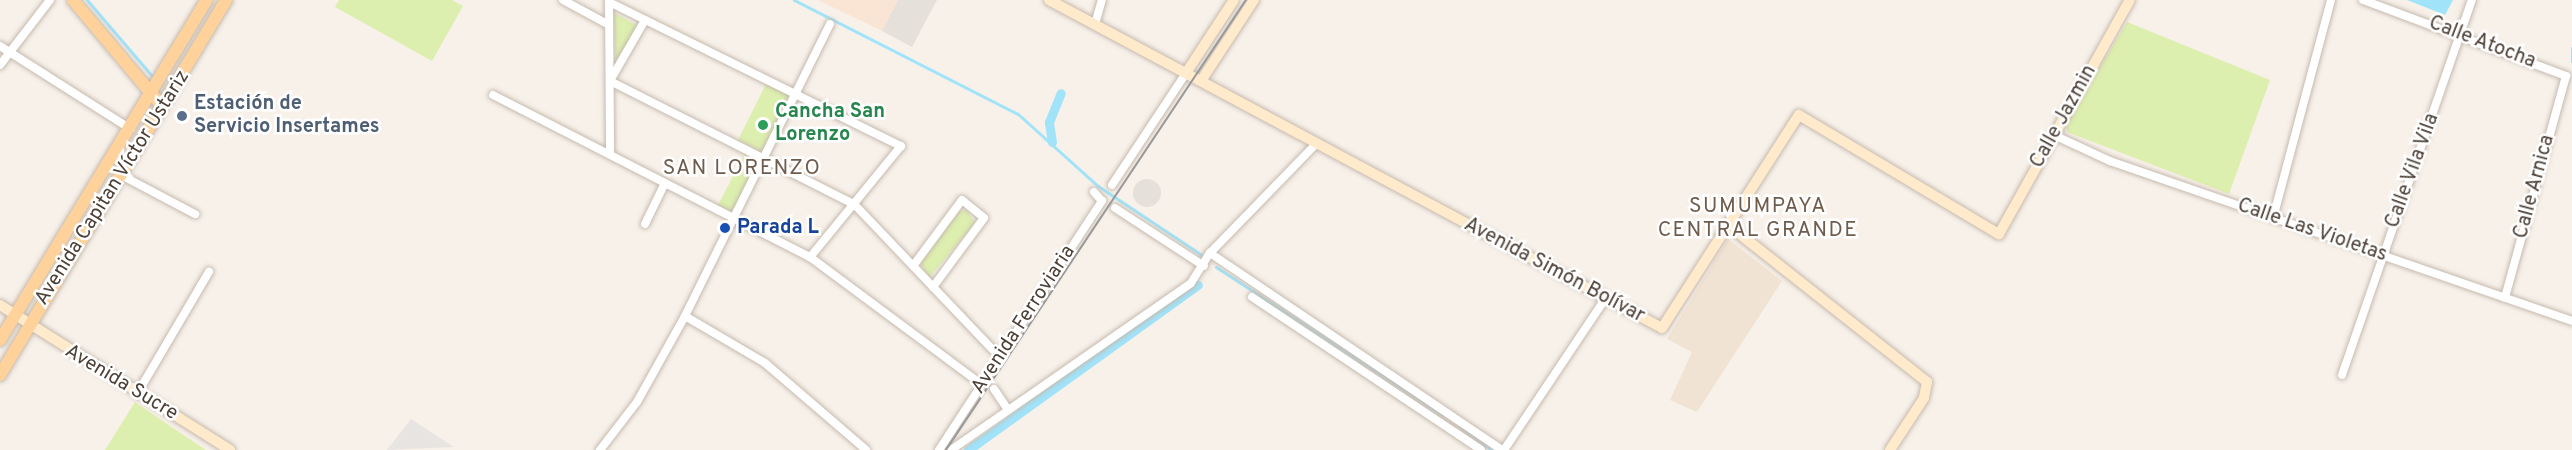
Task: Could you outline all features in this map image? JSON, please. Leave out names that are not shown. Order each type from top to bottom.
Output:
[{"type":"main road","points":[[74,0],[151,96],[166,106]]},
{"type":"main road","name":"Avenida Capitan Víctor Ustariz","points":[[0,340],[132,129],[207,0]]},
{"type":"main road","name":"Avenida Capitan Víctor Ustariz","points":[[0,375],[28,325],[166,106],[226,0]]},
{"type":"street","points":[[0,65],[50,0]]},
{"type":"street","points":[[563,0],[609,25]]},
{"type":"street","name":"Avenida Simón Bolívar","points":[[1049,0],[1662,328],[1799,115],[1999,234]]},
{"type":"street","points":[[1095,24],[1102,0]]},
{"type":"street","points":[[1112,185],[1234,0]]},
{"type":"street","points":[[1201,81],[1254,0]]},
{"type":"street","name":"Calle Jazmin","points":[[1999,234],[2130,0]]},
{"type":"street","points":[[2273,218],[2331,0]]},
{"type":"street","name":"Calle Atocha","points":[[2363,0],[2462,34],[2566,76]]},
{"type":"street","name":"Calle Vila Vila","points":[[2342,375],[2472,0]]},
{"type":"street","points":[[610,153],[609,1],[901,146],[810,257]]},
{"type":"street","points":[[610,81],[645,20]]},
{"type":"street","points":[[600,450],[637,402],[685,316],[765,159],[830,24]]},
{"type":"street","points":[[0,46],[132,129]]},
{"type":"street","name":"Calle Arnica","points":[[2505,298],[2566,76]]},
{"type":"street","points":[[610,81],[854,204],[993,350]]},
{"type":"street","points":[[493,95],[610,153],[664,185],[810,257],[974,380]]},
{"type":"street","name":"Calle Las Violetas","points":[[2054,135],[2273,218],[2572,321]]},
{"type":"street","points":[[1006,407],[1191,283],[1204,266],[1210,253],[1317,143]]},
{"type":"street","points":[[121,175],[195,214]]},
{"type":"street","points":[[645,224],[664,185]]},
{"type":"street","name":"Avenida Ferroviaria","points":[[939,450],[1102,201],[1094,192]]},
{"type":"street","points":[[913,266],[962,200],[984,218],[933,287]]},
{"type":"street","points":[[1115,208],[1204,266]]},
{"type":"street","points":[[1727,224],[1927,382],[1924,398],[1890,450]]},
{"type":"street","points":[[1210,253],[1503,450],[1605,299]]},
{"type":"street","points":[[137,394],[209,272]]},
{"type":"street","points":[[1251,297],[1481,450]]},
{"type":"street","name":"Avenida Sucre","points":[[0,305],[13,316],[230,450]]},
{"type":"street","points":[[685,316],[765,363],[866,450]]},
{"type":"street","name":"Avenida Ferroviaria","points":[[951,450],[1006,407],[994,389]]},
{"type":"shaded area","points":[[818,0],[898,0],[882,31]]},
{"type":"shaded area","points":[[898,0],[937,0],[912,47],[882,31]]},
{"type":"shaded area","points":[[1147,179],[1157,183],[1161,193],[1157,203],[1147,207],[1137,203],[1133,193],[1137,183]]},
{"type":"shaded area","points":[[1728,239],[1782,281],[1697,412],[1670,400],[1692,352],[1667,339]]},
{"type":"shaded area","points":[[411,419],[454,447],[387,450]]},
{"type":"green space","points":[[339,0],[452,0],[463,6],[432,61],[335,7]]},
{"type":"green space","points":[[613,12],[638,26],[619,65],[616,61]]},
{"type":"green space","points":[[2127,22],[2270,80],[2229,194],[2067,132],[2066,124]]},
{"type":"green space","points":[[766,84],[793,97],[764,153],[738,140]]},
{"type":"green space","points":[[745,153],[759,160],[731,216],[716,209]]},
{"type":"green space","points":[[967,210],[975,223],[929,278],[920,262],[958,211]]},
{"type":"green space","points":[[135,402],[170,426],[206,450],[105,450]]},
{"type":"water","points":[[2407,0],[2453,0],[2445,15]]},
{"type":"waterway","points":[[87,0],[153,77]]},
{"type":"waterway","points":[[794,0],[1018,114],[1098,186],[1202,255]]},
{"type":"waterway","points":[[2572,48],[2572,61]]},
{"type":"waterway","points":[[1052,142],[1049,122],[1061,93]]},
{"type":"waterway","points":[[1216,267],[1443,415]]},
{"type":"waterway","points":[[968,450],[1198,285]]},
{"type":"waterway","points":[[1461,427],[1491,450]]},
{"type":"tram line","points":[[946,450],[1246,0]]},
{"type":"place","name":"Estación de Servicio Insertames","points":[[182,116]]},
{"type":"place","name":"Cancha San Lorenzo","points":[[763,125]]},
{"type":"place","name":"Parada L","points":[[725,228]]},
{"type":"district","name":"SAN LORENZO","points":[[742,169]]},
{"type":"district","name":"SUMUMPAYA CENTRAL GRANDE","points":[[1758,219]]}]
